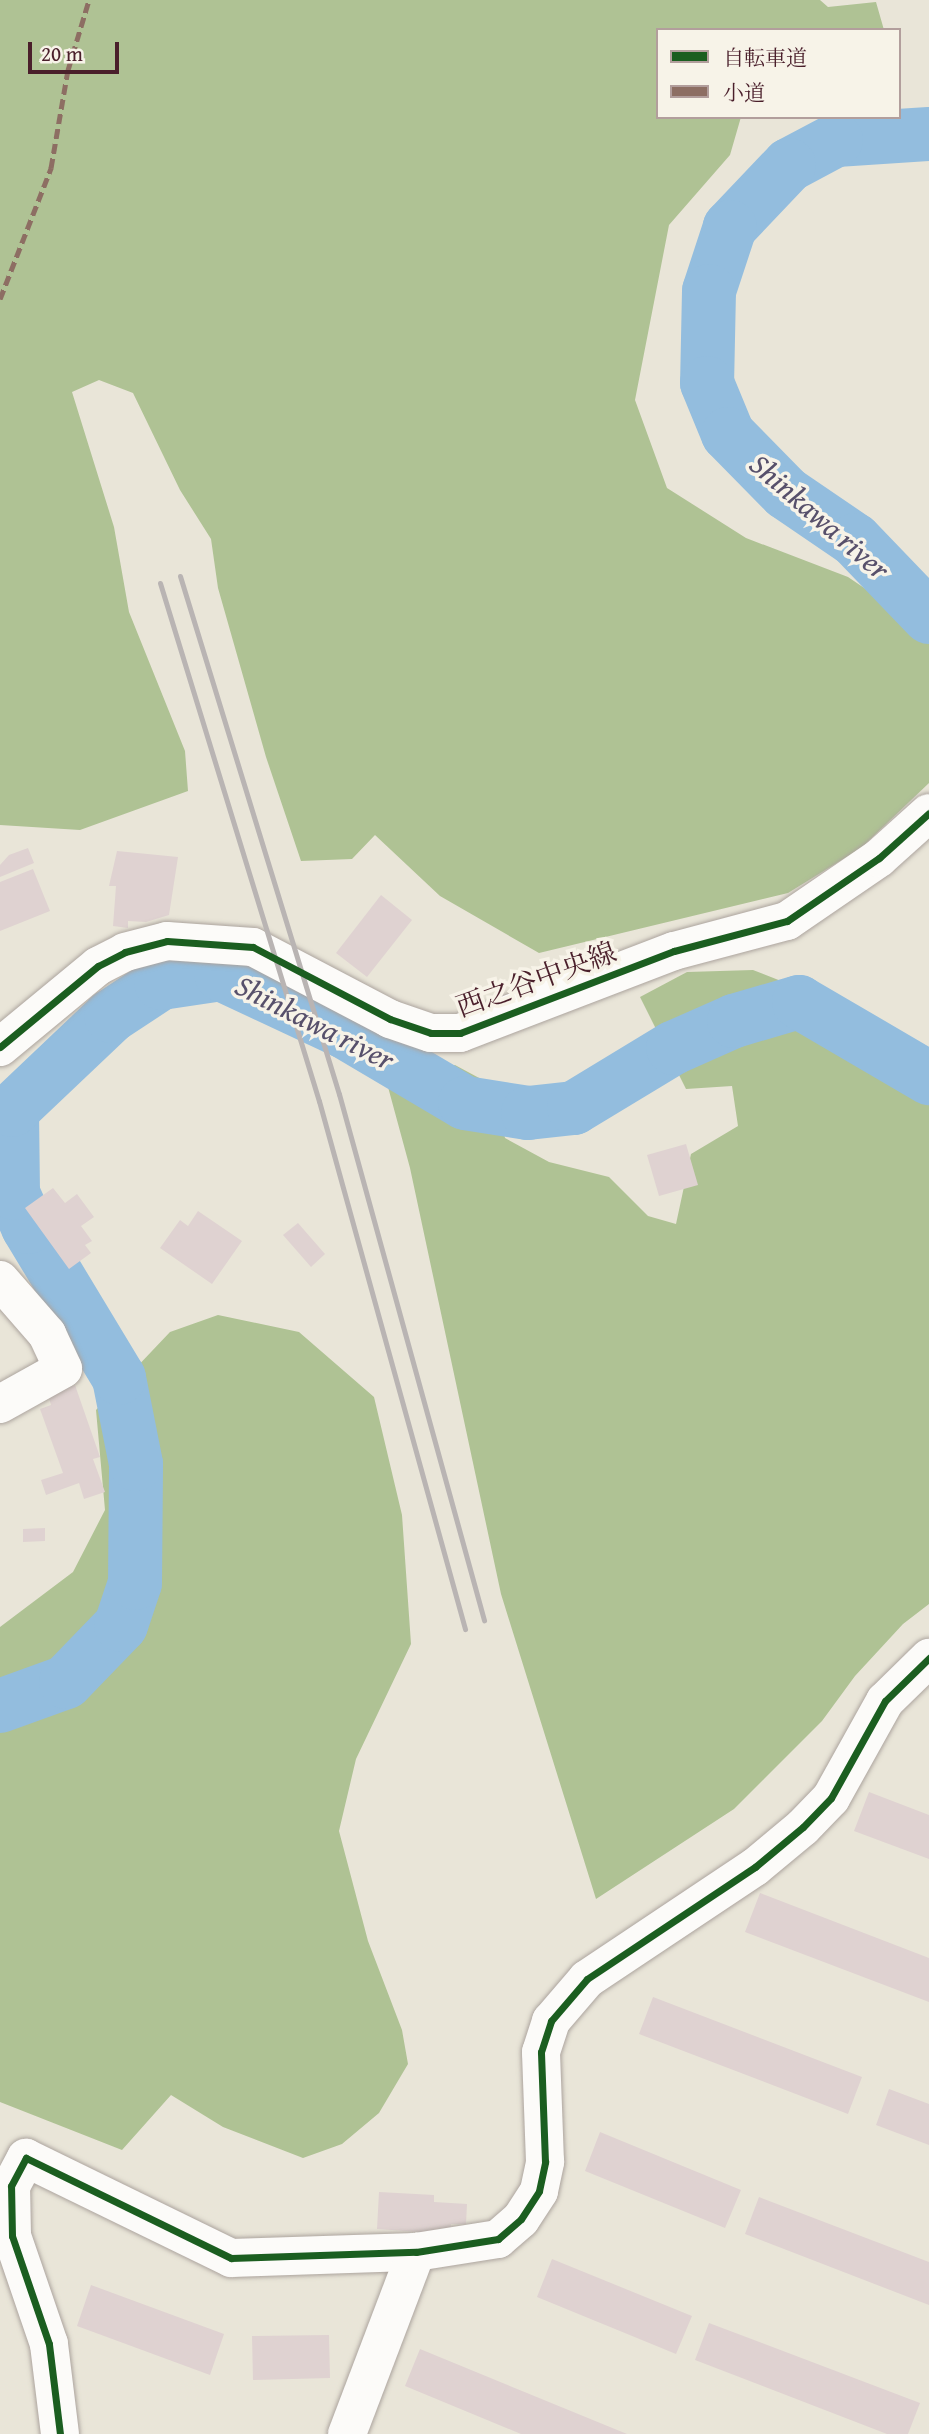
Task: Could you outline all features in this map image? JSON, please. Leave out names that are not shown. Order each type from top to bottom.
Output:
[{"type":"street","name":"西之谷中央線","points":[[0,1047],[98,966],[125,952],[167,940],[253,947],[390,1019],[432,1033],[460,1033],[674,951],[787,921],[878,858],[929,813]]},
{"type":"street","points":[[0,1280],[47,1334],[63,1369],[0,1404]]},
{"type":"street","points":[[61,2434],[49,2344],[12,2236],[11,2186],[26,2158],[231,2258],[416,2252],[498,2239],[521,2220],[539,2191],[545,2162],[541,2052],[551,2021],[587,1979],[755,1867],[803,1827],[831,1798],[885,1701],[929,1658]]},
{"type":"street","points":[[347,2434],[416,2252]]},
{"type":"green space","points":[[0,0],[820,0],[828,7],[876,2],[883,28],[656,28],[656,119],[740,119],[730,155],[669,225],[635,400],[667,488],[746,538],[848,577],[913,621],[929,639],[929,783],[861,848],[788,893],[539,953],[440,896],[375,835],[352,859],[301,861],[266,757],[218,588],[211,539],[180,490],[133,393],[99,380],[72,392],[114,527],[129,612],[185,751],[188,791],[80,830],[0,825]]},
{"type":"green space","points":[[753,970],[860,1012],[929,1052],[929,1604],[903,1624],[855,1676],[822,1721],[734,1809],[596,1899],[501,1594],[410,1168],[388,1087],[455,1065],[494,1086],[505,1138],[549,1162],[609,1177],[648,1216],[676,1224],[691,1154],[738,1126],[732,1086],[686,1089],[640,997],[687,972]]},
{"type":"green space","points":[[218,1315],[299,1332],[374,1397],[402,1515],[411,1644],[356,1759],[339,1831],[368,1941],[402,2030],[408,2064],[379,2113],[342,2144],[303,2158],[223,2127],[171,2095],[122,2150],[0,2102],[0,1627],[73,1572],[105,1510],[96,1410],[170,1332]]},
{"type":"building","points":[[28,848],[34,863],[0,877],[0,865],[9,855]]},
{"type":"building","points":[[117,851],[178,857],[169,915],[146,922],[128,921],[128,928],[113,926],[116,886],[109,886]]},
{"type":"building","points":[[33,869],[50,911],[0,931],[0,882]]},
{"type":"building","points":[[381,895],[412,920],[367,977],[336,953]]},
{"type":"building","points":[[686,1144],[698,1185],[659,1196],[647,1155]]},
{"type":"building","points":[[53,1188],[65,1203],[77,1194],[94,1217],[81,1226],[92,1241],[85,1245],[91,1253],[69,1269],[25,1208]]},
{"type":"building","points":[[198,1211],[242,1241],[212,1284],[160,1248],[180,1220],[188,1226]]},
{"type":"building","points":[[298,1223],[325,1254],[311,1267],[283,1235]]},
{"type":"building","points":[[75,1385],[100,1457],[93,1459],[105,1492],[84,1499],[79,1483],[46,1495],[41,1480],[63,1473],[40,1409],[51,1405],[48,1395]]},
{"type":"building","points":[[45,1528],[45,1541],[23,1542],[23,1529]]},
{"type":"building","points":[[869,1792],[929,1815],[929,1859],[854,1831]]},
{"type":"building","points":[[760,1893],[929,1958],[929,2002],[745,1932]]},
{"type":"building","points":[[653,1997],[862,2077],[848,2114],[639,2034]]},
{"type":"building","points":[[889,2089],[929,2104],[929,2145],[876,2125]]},
{"type":"building","points":[[600,2132],[741,2190],[725,2228],[585,2171]]},
{"type":"building","points":[[379,2192],[434,2195],[434,2202],[467,2204],[466,2224],[451,2224],[450,2234],[377,2229]]},
{"type":"building","points":[[759,2197],[929,2262],[929,2305],[745,2234]]},
{"type":"building","points":[[552,2259],[692,2316],[676,2354],[537,2297]]},
{"type":"building","points":[[91,2285],[224,2334],[210,2375],[77,2326]]},
{"type":"building","points":[[709,2323],[920,2403],[908,2434],[887,2434],[695,2360]]},
{"type":"building","points":[[329,2335],[330,2378],[253,2380],[252,2336]]},
{"type":"building","points":[[420,2349],[627,2434],[521,2434],[405,2386]]},
{"type":"waterway","name":"Shinkawa river","points":[[929,134],[836,140],[789,165],[730,227],[709,291],[707,383],[728,434],[786,493],[855,540],[929,617]]},
{"type":"waterway","name":"Shinkawa river","points":[[0,1706],[66,1682],[121,1625],[135,1583],[136,1464],[119,1378],[28,1227],[13,1193],[12,1110],[111,1016],[161,983],[221,974],[345,1032],[465,1103],[528,1113],[574,1108],[673,1048],[734,1021],[799,1002],[929,1078]]},
{"type":"railway","points":[[180,576],[339,1094],[484,1620]]},
{"type":"railway","points":[[160,583],[319,1101],[465,1629]]},
{"type":"marked path","points":[[0,299],[51,168],[68,70],[89,0]]},
{"type":"cycle path","points":[[0,1047],[98,966],[125,952],[167,941],[253,947],[390,1019],[431,1033],[460,1033],[674,951],[787,921],[879,858],[929,813]]},
{"type":"cycle path","points":[[60,2434],[49,2344],[12,2236],[11,2186],[26,2158],[231,2258],[416,2252],[498,2239],[521,2219],[539,2191],[545,2162],[541,2052],[551,2021],[587,1979],[755,1867],[803,1827],[831,1798],[885,1701],[929,1658]]}]
